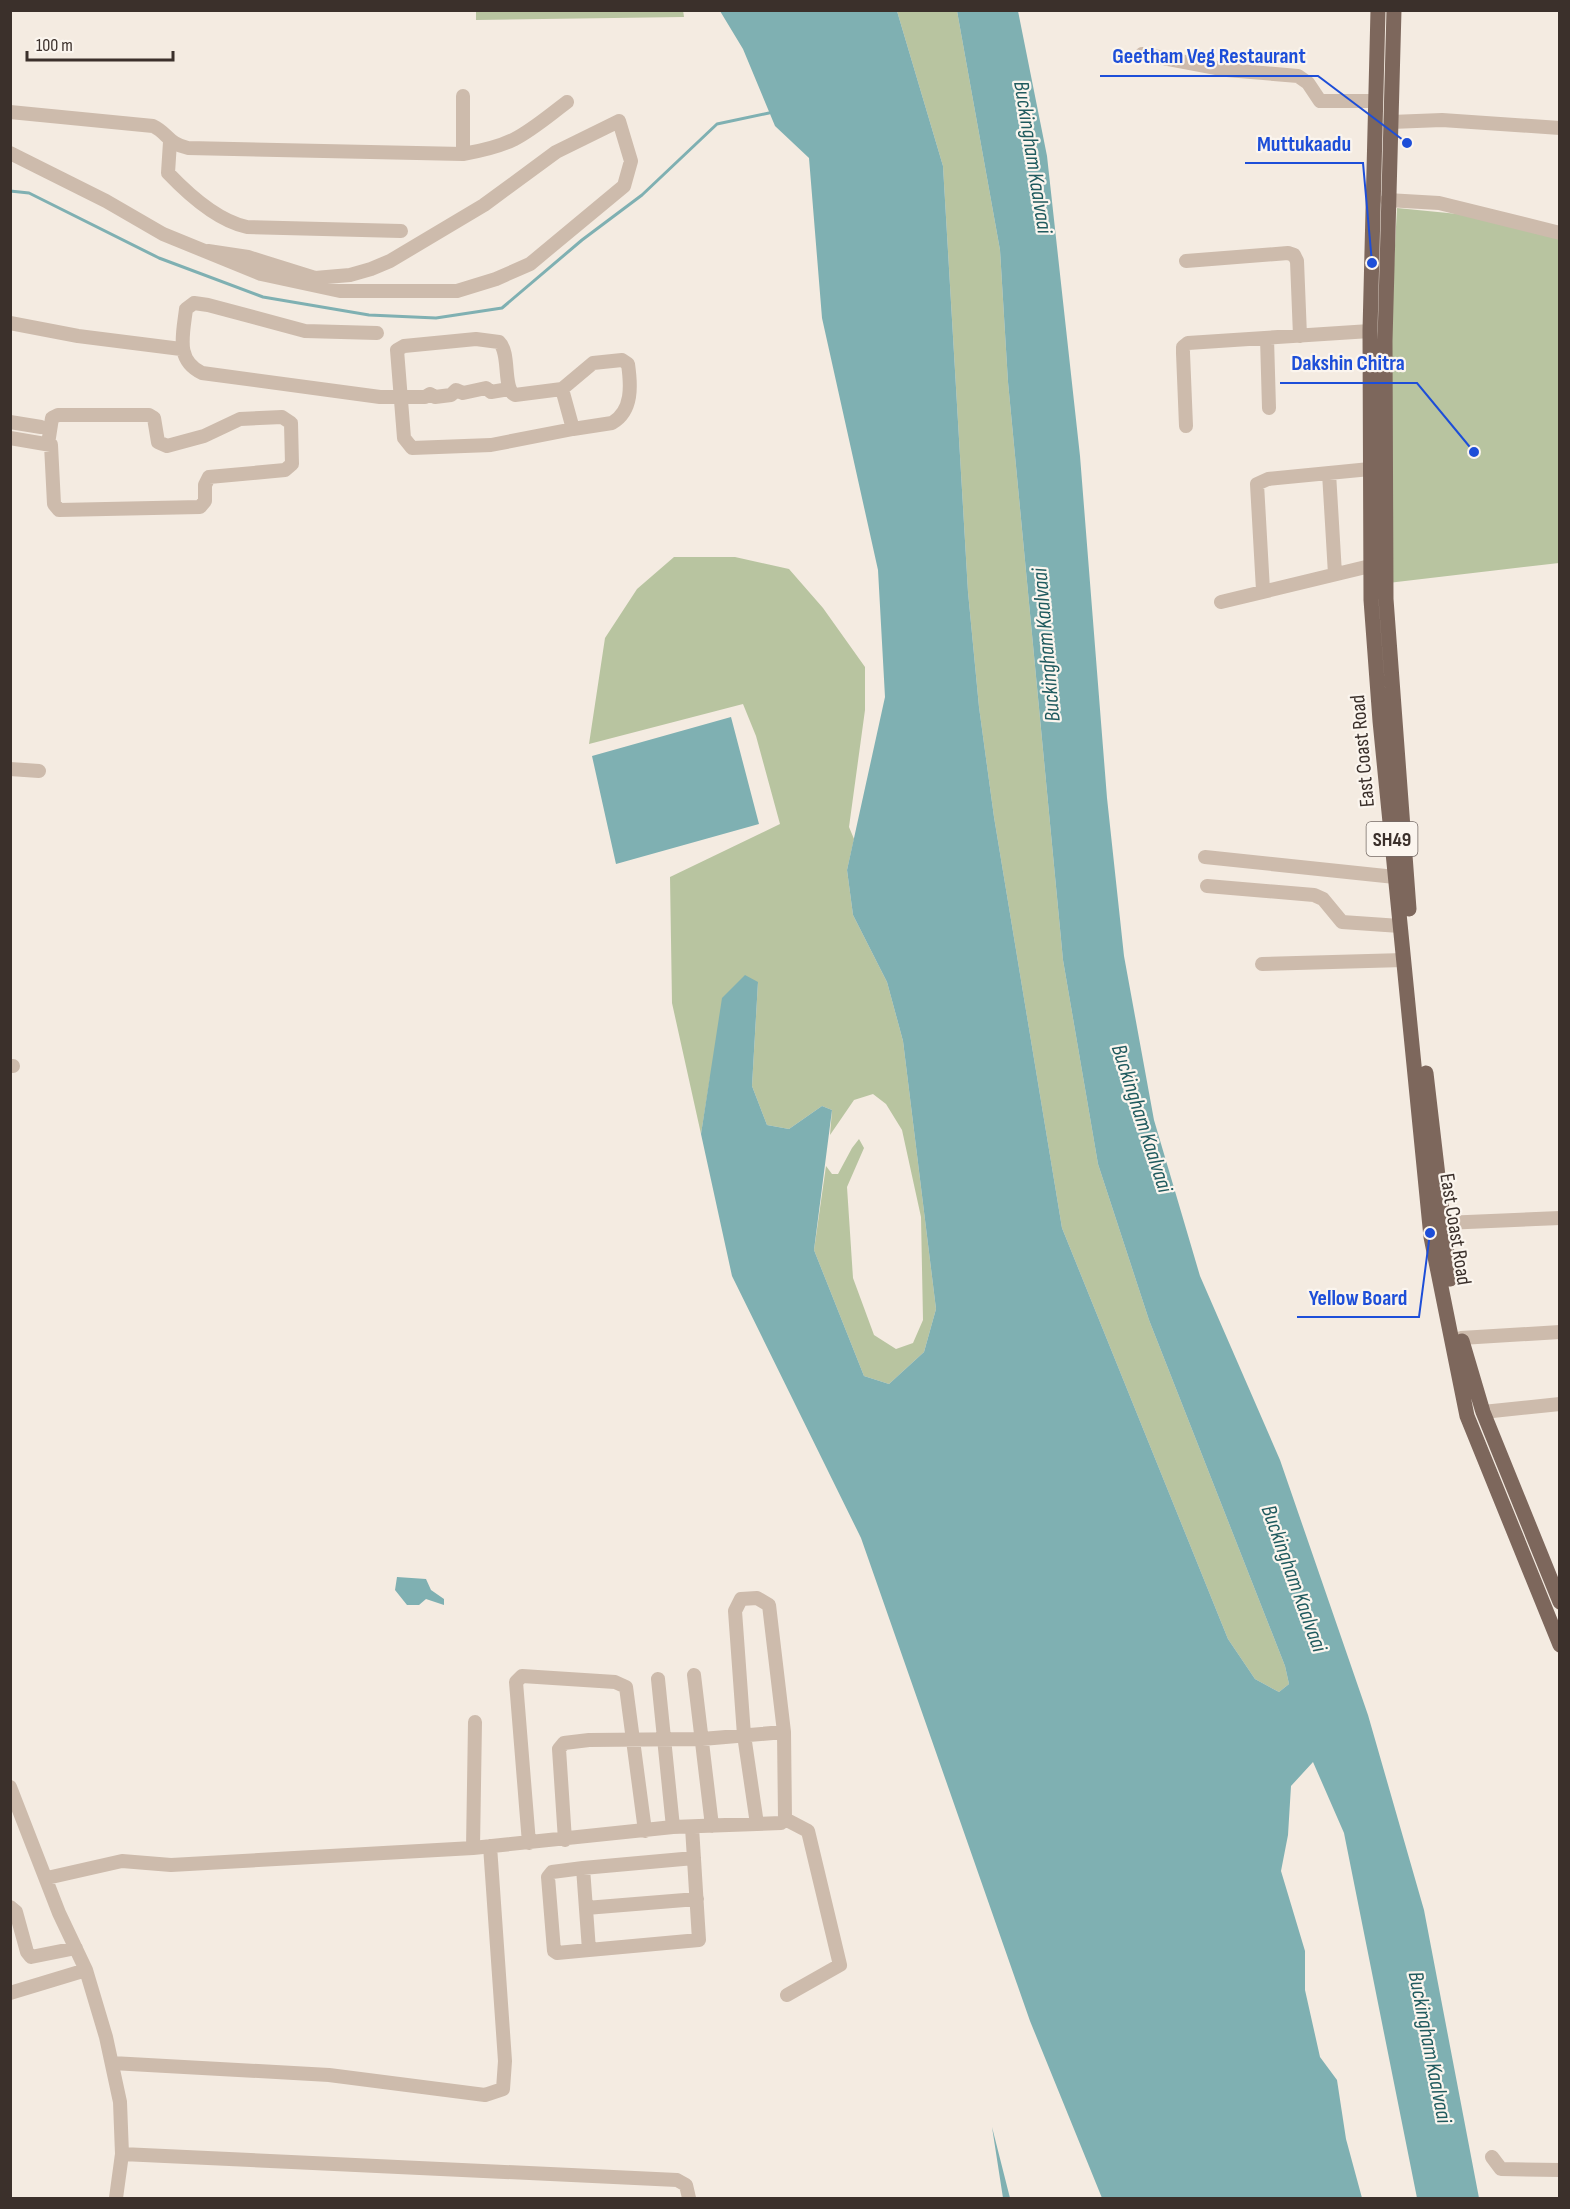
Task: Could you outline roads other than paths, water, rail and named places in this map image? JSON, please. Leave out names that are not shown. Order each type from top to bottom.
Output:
[{"type":"main road","name":"East Coast Road","points":[[1378,10],[1370,331],[1370,566],[1378,588],[1413,979],[1451,1285],[1461,1338],[1483,1412],[1560,1602]]},
{"type":"main road","name":"East Coast Road","points":[[1394,10],[1378,588],[1380,721],[1431,1237],[1467,1416],[1560,1645]]},
{"type":"street","points":[[1142,54],[1227,70],[1298,76],[1308,83],[1320,101],[1376,101]]},
{"type":"street","points":[[462,154],[463,96]]},
{"type":"street","points":[[10,112],[153,126],[160,129],[170,142],[188,148],[462,154],[497,148],[519,139],[567,102]]},
{"type":"street","points":[[1391,122],[1442,120],[1560,128]]},
{"type":"street","points":[[10,153],[106,201],[163,234],[261,274],[340,291],[457,291],[496,279],[530,264],[624,186],[631,161],[619,121],[556,152],[484,205],[390,261],[350,275],[328,278],[305,276],[248,257],[208,251]]},
{"type":"street","points":[[170,142],[168,174],[216,214],[236,225],[400,231]]},
{"type":"street","points":[[1387,200],[1439,203],[1560,233]]},
{"type":"street","points":[[1186,261],[1288,253],[1294,255],[1298,261],[1300,336]]},
{"type":"street","points":[[377,333],[305,331],[194,303],[186,309],[181,349],[187,362],[202,373],[380,397],[401,399],[430,400],[562,389],[593,363],[622,360],[627,364],[629,399],[617,420],[604,425],[491,444],[412,448],[404,438],[401,399],[396,358],[398,347],[476,339],[502,344],[511,392]]},
{"type":"street","points":[[10,323],[78,336],[181,349]]},
{"type":"street","points":[[1186,426],[1183,347],[1198,342],[1370,331]]},
{"type":"street","points":[[1267,338],[1269,408]]},
{"type":"street","points":[[562,389],[573,429]]},
{"type":"street","points":[[10,438],[48,444],[52,447],[54,504],[59,510],[200,507],[205,501],[205,485],[209,477],[285,470],[292,465],[291,423],[282,417],[240,419],[219,431],[166,446],[158,442],[154,418],[149,415],[58,415],[52,418],[48,444]]},
{"type":"street","points":[[10,422],[41,427]]},
{"type":"street","points":[[1263,590],[1257,484],[1268,479],[1370,470]]},
{"type":"street","points":[[1329,473],[1335,573]]},
{"type":"street","points":[[1221,602],[1263,590],[1370,566]]},
{"type":"street","points":[[10,769],[39,771]]},
{"type":"street","points":[[1205,857],[1395,877]]},
{"type":"street","points":[[1207,886],[1314,895],[1323,899],[1342,921],[1400,926]]},
{"type":"street","points":[[1262,964],[1404,960]]},
{"type":"street","points":[[1444,1222],[1560,1218]]},
{"type":"street","points":[[1461,1338],[1560,1332]]},
{"type":"street","points":[[1483,1412],[1560,1404]]},
{"type":"street","points":[[47,1878],[122,1861],[171,1865],[473,1848],[673,1827],[692,1827],[781,1823],[785,1819],[784,1732],[769,1605],[757,1598],[747,1598],[737,1602],[735,1611],[744,1735],[757,1824]]},
{"type":"street","points":[[694,1675],[712,1826]]},
{"type":"street","points":[[529,1843],[518,1678],[624,1685],[628,1692],[645,1831]]},
{"type":"street","points":[[658,1679],[673,1827]]},
{"type":"street","points":[[473,1848],[475,1722]]},
{"type":"street","points":[[565,1840],[560,1746],[573,1742],[702,1739],[784,1732]]},
{"type":"street","points":[[10,1787],[86,1970],[112,2063],[120,2102],[122,2154],[116,2199]]},
{"type":"street","points":[[785,1819],[808,1831],[840,1965],[787,1995]]},
{"type":"street","points":[[692,1827],[697,1899],[699,1940],[557,1953],[554,1951],[548,1877],[552,1872],[694,1858]]},
{"type":"street","points":[[112,2063],[329,2075],[485,2095],[502,2089],[505,2061],[490,1846]]},
{"type":"street","points":[[583,1868],[589,1950]]},
{"type":"street","points":[[586,1908],[697,1899]]},
{"type":"street","points":[[10,1907],[16,1912],[27,1952],[31,1957],[76,1948]]},
{"type":"street","points":[[10,1993],[86,1970]]},
{"type":"street","points":[[122,2154],[677,2180],[686,2185],[689,2199]]},
{"type":"street","points":[[1492,2157],[1500,2169],[1560,2170]]},
{"type":"water","name":"Buckingham Kaalvaai","points":[[720,11],[897,11],[943,166],[968,592],[979,707],[994,817],[1062,1228],[1228,1639],[1255,1679],[1279,1692],[1289,1684],[1285,1666],[1149,1320],[1098,1164],[1063,960],[1008,382],[1000,250],[957,11],[1018,11],[1047,156],[1080,456],[1107,798],[1124,956],[1154,1120],[1200,1276],[1280,1460],[1368,1715],[1424,1910],[1479,2198],[1417,2198],[1344,1833],[1313,1762],[1291,1786],[1288,1835],[1281,1871],[1305,1951],[1305,1990],[1320,2057],[1337,2080],[1346,2139],[1362,2198],[1102,2198],[1030,2021],[861,1538],[732,1276],[701,1134],[722,998],[745,975],[758,982],[752,1086],[767,1125],[789,1129],[822,1106],[832,1110],[814,1250],[864,1376],[889,1384],[924,1352],[936,1309],[903,1041],[887,982],[853,915],[847,870],[885,697],[878,570],[822,318],[809,158],[775,126],[743,49]]},
{"type":"water","points":[[731,717],[759,824],[616,864],[592,756]]},
{"type":"water","points":[[397,1577],[426,1579],[431,1590],[444,1599],[444,1605],[426,1599],[419,1605],[407,1605],[395,1590]]},
{"type":"water","points":[[992,2127],[1010,2198],[1003,2198]]},
{"type":"waterway","points":[[10,191],[29,193],[159,258],[263,297],[369,315],[436,318],[502,308],[582,240],[642,195],[717,124],[769,113]]},
{"type":"place","name":"Geetham Veg Restaurant","points":[[1407,143]]},
{"type":"place","name":"Muttukaadu","points":[[1372,263]]},
{"type":"place","name":"Dakshin Chitra","points":[[1474,452]]},
{"type":"place","name":"Yellow Board","points":[[1430,1233]]}]
